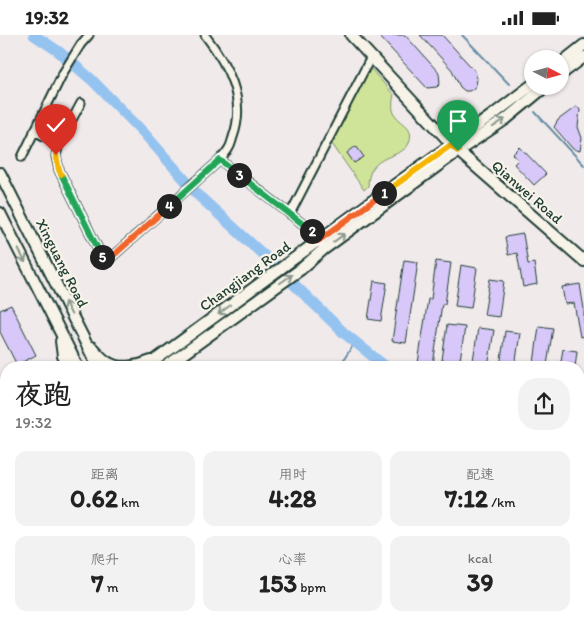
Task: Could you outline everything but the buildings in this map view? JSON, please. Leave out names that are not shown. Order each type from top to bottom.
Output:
[{"type":"main road","name":"Qianwei Road","points":[[351,35],[454,148],[584,261]]},
{"type":"main road","points":[[569,57],[584,45]]},
{"type":"main road","points":[[569,68],[584,57]]},
{"type":"main road","name":"Changjiang Road","points":[[155,361],[292,260],[321,245],[454,148],[524,91]]},
{"type":"main road","name":"Changjiang Road","points":[[454,148],[506,119],[535,95]]},
{"type":"main road","name":"Xinguang Road","points":[[0,173],[95,361]]},
{"type":"main road","points":[[0,213],[75,361]]},
{"type":"main road","name":"Changjiang Road","points":[[174,361],[301,269],[321,245]]},
{"type":"main road","points":[[58,328],[65,361]]},
{"type":"main road","points":[[83,338],[106,361]]},
{"type":"main road","points":[[151,361],[159,358]]},
{"type":"street","points":[[22,157],[63,73],[81,44],[89,35]]},
{"type":"street","points":[[81,103],[59,144],[56,155],[59,170],[105,263],[220,160],[230,147],[236,128],[238,109],[236,94],[218,53],[205,35]]},
{"type":"street","points":[[290,215],[371,57]]},
{"type":"street","points":[[34,131],[59,144]]},
{"type":"street","points":[[220,160],[312,231],[321,245]]},
{"type":"green space","points":[[370,68],[394,95],[393,110],[398,119],[408,128],[410,136],[409,143],[405,148],[373,167],[369,175],[368,186],[364,190],[330,141]]},
{"type":"waterway","points":[[34,35],[58,51],[92,80],[143,132],[199,196],[268,259],[344,333],[379,361]]},
{"type":"waterway","points":[[462,35],[509,84]]},
{"type":"waterway","points":[[535,112],[584,165]]},
{"type":"waterway","points":[[343,361],[355,342]]},
{"type":"route","points":[[56,155],[59,170],[105,263],[220,160],[312,231],[318,241],[451,145],[458,151]]}]
